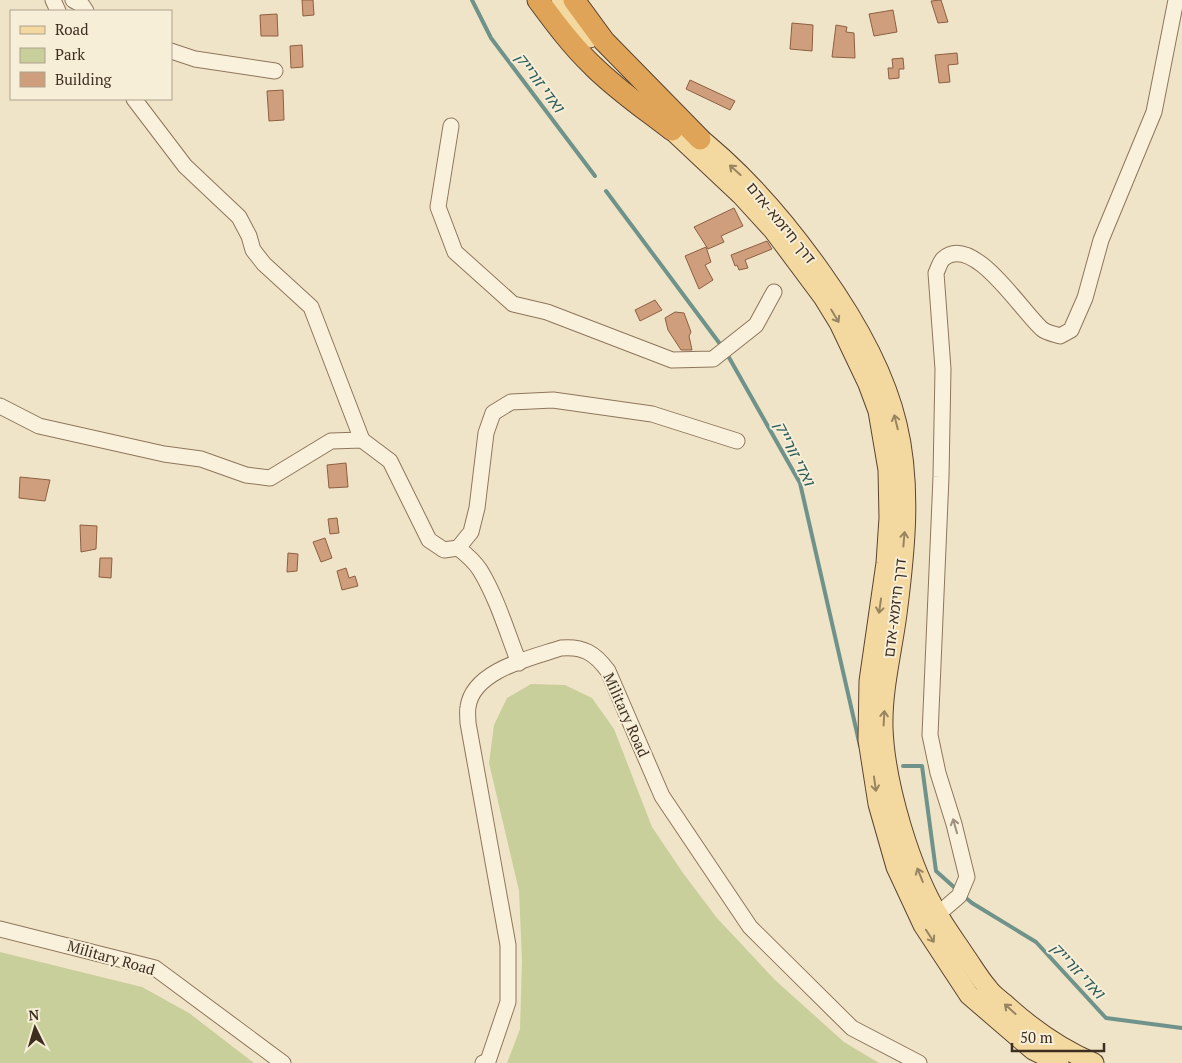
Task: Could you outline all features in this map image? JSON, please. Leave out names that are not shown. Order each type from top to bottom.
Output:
[{"type":"highway","points":[[538,0],[567,38],[592,66],[672,130]]},
{"type":"highway","points":[[574,0],[604,41],[700,139]]},
{"type":"main road","name":"דרך חיזמא-אדם","points":[[550,0],[566,23],[619,85],[672,130],[741,195],[773,230],[823,296],[855,355],[878,412],[888,470],[889,518],[886,563],[869,680],[868,740],[878,804],[896,867],[923,925],[970,995],[1034,1050],[1059,1063]]},
{"type":"main road","name":"דרך חיזמא-אדם","points":[[561,0],[595,44],[626,78],[700,139],[754,187],[798,239],[855,323],[884,385],[897,424],[904,470],[906,515],[897,616],[888,670],[883,728],[892,788],[904,833],[921,879],[938,914],[988,989],[1019,1018],[1049,1039],[1094,1063]]},
{"type":"street","points":[[73,0],[82,5],[85,10]]},
{"type":"street","points":[[938,914],[959,896],[967,877],[954,824],[938,774],[930,736],[930,700],[941,477],[943,369],[936,273],[942,260],[952,254],[966,254],[983,264],[1044,331],[1060,336],[1071,330],[1084,298],[1101,240],[1154,112],[1176,0]]},
{"type":"street","points":[[172,51],[195,59],[275,71]]},
{"type":"street","points":[[135,100],[185,166],[239,217],[249,236],[253,250],[264,264],[311,307],[362,440],[390,461],[429,540],[444,550],[458,548],[471,532],[477,508],[486,433],[493,413],[511,402],[553,400],[652,414],[737,442]]},
{"type":"street","points":[[451,126],[438,206],[455,252],[513,304],[547,312],[672,360],[714,359],[756,325],[774,292]]},
{"type":"street","points":[[0,406],[39,426],[164,454],[201,460],[246,475],[270,478],[331,442],[362,440]]},
{"type":"street","points":[[458,548],[479,569],[494,598],[519,663]]},
{"type":"street","name":"Military Road","points":[[483,1063],[488,1061],[508,1002],[508,945],[468,723],[468,707],[473,693],[483,681],[496,672],[561,648],[572,647],[594,654],[608,671],[662,796],[750,927],[852,1028],[919,1063]]},
{"type":"street","name":"Military Road","points":[[0,929],[155,968],[283,1063]]},
{"type":"green space","points":[[531,684],[565,685],[592,698],[614,729],[652,827],[683,873],[717,918],[775,980],[844,1042],[879,1063],[507,1063],[520,1029],[522,961],[519,891],[489,763],[494,725],[507,698]]},
{"type":"green space","points":[[0,952],[142,987],[189,1013],[254,1063],[0,1063]]},
{"type":"building","points":[[302,0],[313,0],[314,15],[303,16]]},
{"type":"building","points":[[941,0],[948,22],[938,23],[931,1]]},
{"type":"building","points":[[893,10],[897,32],[874,36],[869,14]]},
{"type":"building","points":[[277,14],[278,36],[261,36],[260,15]]},
{"type":"building","points":[[792,23],[813,25],[812,51],[790,49]]},
{"type":"building","points":[[836,25],[847,27],[846,32],[854,33],[855,58],[832,57]]},
{"type":"building","points":[[302,45],[303,67],[291,68],[290,46]]},
{"type":"building","points":[[957,53],[958,64],[948,65],[950,82],[939,83],[935,55]]},
{"type":"building","points":[[903,58],[904,69],[899,69],[899,78],[889,79],[888,68],[893,68],[892,59]]},
{"type":"building","points":[[690,80],[735,101],[730,110],[686,89]]},
{"type":"building","points":[[283,90],[284,120],[269,121],[267,91]]},
{"type":"building","points":[[734,208],[743,226],[721,236],[724,242],[708,249],[694,227]]},
{"type":"building","points":[[767,241],[772,249],[745,260],[748,268],[739,270],[737,265],[735,266],[731,255]]},
{"type":"building","points":[[706,247],[711,262],[705,265],[713,280],[699,289],[685,256]]},
{"type":"building","points":[[655,300],[662,310],[640,321],[635,310]]},
{"type":"building","points":[[675,312],[684,313],[691,332],[689,336],[692,350],[681,350],[668,330],[665,318]]},
{"type":"building","points":[[346,463],[348,487],[329,488],[327,465]]},
{"type":"building","points":[[20,477],[50,480],[45,501],[19,498]]},
{"type":"building","points":[[337,518],[339,533],[330,534],[328,519]]},
{"type":"building","points":[[80,525],[97,526],[96,549],[81,552]]},
{"type":"building","points":[[325,538],[332,558],[321,562],[313,542]]},
{"type":"building","points":[[288,553],[298,554],[297,571],[287,572]]},
{"type":"building","points":[[100,558],[112,558],[111,578],[99,577]]},
{"type":"building","points":[[346,568],[349,578],[355,576],[358,586],[342,590],[337,571]]},
{"type":"waterway","name":"ואדי זורייק","points":[[472,0],[491,38],[595,176]]},
{"type":"waterway","name":"ואדי זורייק","points":[[606,191],[723,348]]},
{"type":"waterway","name":"ואדי זורייק","points":[[727,354],[800,483],[860,746]]},
{"type":"waterway","name":"ואדי זורייק","points":[[903,766],[922,766],[936,871],[955,888]]},
{"type":"waterway","name":"ואדי זורייק","points":[[966,898],[1036,942],[1106,1018],[1182,1028]]}]
